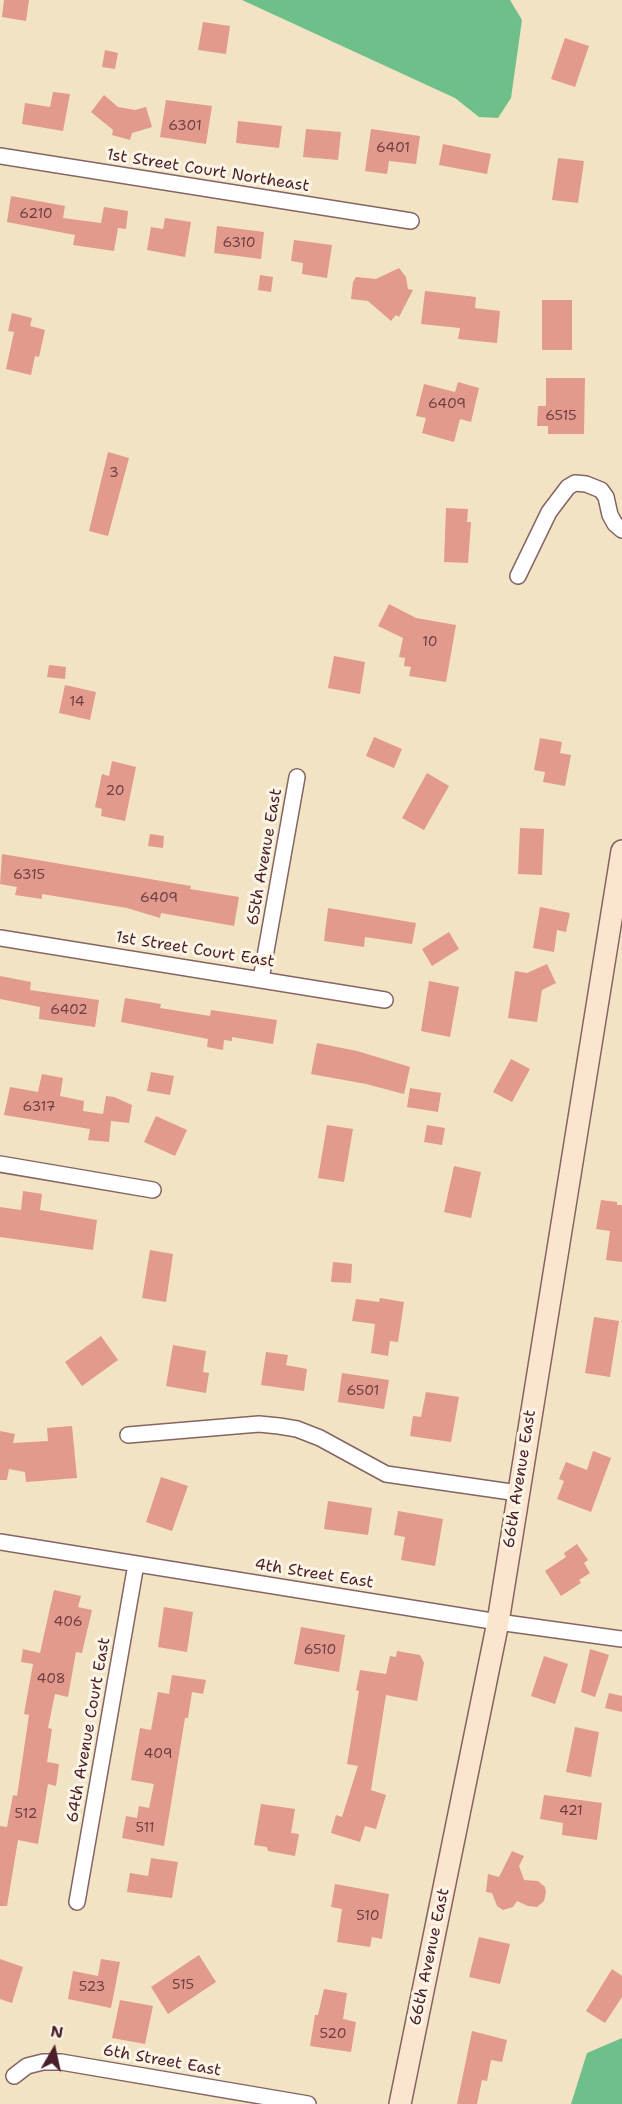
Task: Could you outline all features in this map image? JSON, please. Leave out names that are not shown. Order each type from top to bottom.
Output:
[{"type":"street","name":"1st Street Court Northeast","points":[[0,156],[411,221]]},
{"type":"street","points":[[518,576],[549,512],[568,487],[575,483],[586,484],[601,490],[606,496],[610,515],[622,530]]},
{"type":"street","name":"65th Avenue East","points":[[261,979],[297,777]]},
{"type":"street","name":"66th Avenue East","points":[[400,2104],[498,1622],[622,851]]},
{"type":"street","name":"1st Street Court East","points":[[0,938],[385,1000]]},
{"type":"street","points":[[0,1164],[153,1190]]},
{"type":"street","points":[[128,1435],[259,1424],[288,1427],[320,1438],[386,1474],[518,1493]]},
{"type":"street","name":"4th Street East","points":[[0,1542],[622,1640]]},
{"type":"street","name":"64th Avenue Court East","points":[[77,1902],[136,1564]]},
{"type":"street","name":"6th Street East","points":[[14,2076],[27,2066],[43,2062],[61,2062],[308,2104]]},
{"type":"green space","points":[[242,0],[510,0],[522,20],[511,98],[498,118],[479,117],[455,98]]},
{"type":"green space","points":[[622,2038],[622,2104],[571,2104],[587,2053]]},
{"type":"building","points":[[4,0],[29,0],[26,21],[2,17]]},
{"type":"building","points":[[203,22],[230,26],[226,54],[198,50]]},
{"type":"building","points":[[565,38],[589,46],[575,87],[551,79]]},
{"type":"building","points":[[105,50],[118,53],[115,69],[102,67]]},
{"type":"building","points":[[53,92],[70,94],[63,131],[22,124],[25,103],[50,107]]},
{"type":"building","points":[[104,95],[118,107],[135,110],[146,107],[152,127],[132,133],[130,140],[112,135],[113,130],[91,112]]},
{"type":"building","points":[[166,100],[212,106],[206,144],[160,137]]},
{"type":"building","points":[[238,121],[282,126],[279,148],[236,143]]},
{"type":"building","points":[[306,129],[341,132],[338,160],[303,157]]},
{"type":"building","points":[[371,129],[420,136],[416,164],[389,161],[387,174],[365,171]]},
{"type":"building","points":[[443,144],[491,154],[487,174],[439,165]]},
{"type":"building","points":[[558,158],[584,161],[578,203],[552,200]]},
{"type":"building","points":[[11,196],[65,206],[63,218],[101,223],[104,207],[128,211],[126,229],[118,228],[114,251],[73,245],[75,235],[7,222]]},
{"type":"building","points":[[165,218],[191,222],[185,257],[147,250],[151,227],[163,229]]},
{"type":"building","points":[[217,226],[264,232],[261,259],[214,253]]},
{"type":"building","points":[[294,240],[332,245],[327,278],[302,274],[303,263],[291,261]]},
{"type":"building","points":[[399,268],[406,277],[408,289],[413,290],[399,317],[396,315],[391,321],[368,301],[351,299],[353,282],[356,277],[376,279]]},
{"type":"building","points":[[260,275],[273,277],[271,292],[258,290]]},
{"type":"building","points":[[425,291],[476,297],[475,308],[500,311],[497,343],[458,339],[460,328],[421,324]]},
{"type":"building","points":[[542,300],[572,300],[572,350],[542,350]]},
{"type":"building","points":[[12,313],[32,318],[30,326],[45,330],[39,357],[35,356],[31,375],[6,369],[14,332],[8,331]]},
{"type":"building","points":[[546,378],[585,378],[584,434],[548,434],[548,426],[537,426],[538,406],[546,406]]},
{"type":"building","points":[[458,382],[479,388],[471,422],[460,419],[454,442],[422,433],[426,418],[416,416],[424,384],[455,392]]},
{"type":"building","points":[[108,452],[129,458],[108,536],[89,531]]},
{"type":"building","points":[[446,508],[468,509],[467,522],[471,522],[468,563],[444,562]]},
{"type":"building","points":[[389,604],[416,618],[456,625],[446,682],[409,676],[411,667],[404,666],[405,658],[399,657],[403,638],[378,626]]},
{"type":"building","points":[[334,656],[365,662],[360,694],[328,688]]},
{"type":"building","points":[[49,665],[66,667],[65,679],[47,677]]},
{"type":"building","points":[[65,685],[96,692],[90,720],[59,713]]},
{"type":"building","points":[[374,737],[402,749],[394,768],[366,756]]},
{"type":"building","points":[[540,738],[562,742],[560,753],[571,755],[565,786],[543,782],[545,772],[534,770]]},
{"type":"building","points":[[112,761],[136,767],[125,821],[101,816],[102,809],[95,807],[102,774],[109,776]]},
{"type":"building","points":[[427,773],[449,786],[424,830],[402,818]]},
{"type":"building","points":[[520,828],[544,829],[542,875],[518,874]]},
{"type":"building","points":[[150,834],[164,836],[163,848],[148,846]]},
{"type":"building","points":[[2,854],[191,886],[190,889],[239,897],[234,926],[161,913],[160,918],[127,908],[42,894],[42,899],[15,895],[17,887],[0,884]]},
{"type":"building","points":[[540,907],[570,913],[566,932],[557,930],[554,952],[533,948]]},
{"type":"building","points":[[328,908],[416,923],[412,944],[365,937],[364,947],[324,941]]},
{"type":"building","points":[[449,932],[459,949],[432,966],[422,949]]},
{"type":"building","points":[[547,964],[556,983],[542,990],[537,1022],[508,1018],[515,971],[527,973]]},
{"type":"building","points":[[0,976],[31,982],[30,990],[99,1000],[95,1027],[39,1019],[40,1007],[0,999]]},
{"type":"building","points":[[429,981],[459,987],[450,1037],[421,1031]]},
{"type":"building","points":[[125,998],[161,1004],[160,1008],[210,1016],[211,1010],[277,1020],[273,1044],[232,1037],[232,1041],[224,1040],[223,1050],[207,1047],[208,1039],[121,1022]]},
{"type":"building","points":[[317,1043],[357,1051],[410,1067],[404,1094],[311,1074]]},
{"type":"building","points":[[511,1059],[530,1069],[512,1102],[493,1092]]},
{"type":"building","points":[[151,1072],[174,1076],[170,1095],[147,1091]]},
{"type":"building","points":[[42,1074],[63,1078],[60,1096],[84,1101],[83,1111],[103,1114],[106,1096],[132,1105],[129,1123],[111,1121],[109,1142],[88,1140],[90,1129],[4,1115],[10,1087],[38,1092]]},
{"type":"building","points":[[410,1088],[441,1093],[438,1112],[407,1107]]},
{"type":"building","points":[[156,1116],[187,1130],[175,1156],[144,1142]]},
{"type":"building","points":[[327,1125],[353,1129],[344,1182],[318,1178]]},
{"type":"building","points":[[427,1125],[445,1128],[442,1145],[424,1142]]},
{"type":"building","points":[[454,1166],[481,1172],[471,1218],[444,1212]]},
{"type":"building","points":[[23,1191],[42,1194],[40,1210],[97,1220],[93,1250],[0,1237],[0,1207],[21,1210]]},
{"type":"building","points":[[601,1200],[622,1205],[622,1262],[606,1260],[610,1231],[596,1229]]},
{"type":"building","points":[[150,1250],[173,1254],[166,1302],[142,1298]]},
{"type":"building","points":[[333,1262],[352,1264],[351,1283],[331,1282]]},
{"type":"building","points":[[380,1298],[404,1302],[398,1342],[390,1341],[388,1356],[371,1353],[375,1324],[352,1321],[356,1299],[379,1302]]},
{"type":"building","points":[[594,1317],[619,1321],[610,1377],[585,1373]]},
{"type":"building","points":[[101,1336],[118,1360],[82,1386],[65,1362]]},
{"type":"building","points":[[173,1345],[206,1351],[203,1372],[209,1373],[206,1393],[166,1386]]},
{"type":"building","points":[[266,1352],[288,1355],[286,1365],[307,1369],[304,1391],[261,1385]]},
{"type":"building","points":[[342,1373],[389,1380],[384,1409],[338,1402]]},
{"type":"building","points":[[426,1392],[459,1397],[451,1442],[410,1436],[413,1416],[421,1417]]},
{"type":"building","points":[[72,1426],[77,1478],[26,1482],[25,1472],[9,1469],[7,1480],[0,1480],[0,1431],[15,1434],[13,1443],[48,1441],[47,1428]]},
{"type":"building","points":[[593,1451],[611,1458],[591,1512],[557,1499],[564,1481],[559,1479],[566,1462],[587,1470]]},
{"type":"building","points":[[161,1477],[188,1486],[172,1531],[146,1522]]},
{"type":"building","points":[[328,1501],[372,1508],[368,1535],[324,1529]]},
{"type":"building","points":[[398,1511],[443,1519],[435,1566],[401,1560],[405,1537],[394,1535]]},
{"type":"building","points":[[577,1544],[588,1560],[584,1563],[590,1573],[579,1580],[581,1583],[561,1596],[545,1571],[566,1557],[564,1553]]},
{"type":"building","points":[[54,1590],[81,1596],[78,1607],[92,1610],[82,1653],[76,1652],[68,1697],[55,1694],[48,1728],[52,1729],[47,1762],[59,1764],[56,1786],[48,1784],[38,1844],[18,1840],[7,1906],[0,1906],[0,1826],[7,1827],[13,1795],[17,1796],[29,1715],[24,1714],[33,1664],[21,1662],[23,1649],[40,1653]]},
{"type":"building","points":[[164,1607],[193,1612],[187,1652],[158,1647]]},
{"type":"building","points":[[301,1627],[345,1635],[339,1672],[294,1664]]},
{"type":"building","points":[[590,1649],[609,1655],[595,1697],[581,1692]]},
{"type":"building","points":[[397,1651],[420,1655],[424,1663],[417,1701],[386,1695],[371,1790],[386,1795],[376,1829],[365,1826],[360,1842],[331,1833],[336,1815],[342,1817],[358,1766],[347,1764],[359,1691],[356,1690],[360,1670],[386,1674],[390,1656],[396,1657]]},
{"type":"building","points":[[544,1656],[568,1664],[555,1704],[531,1696]]},
{"type":"building","points":[[172,1675],[206,1680],[203,1694],[192,1692],[188,1718],[185,1718],[164,1846],[122,1838],[126,1816],[137,1818],[139,1806],[149,1808],[154,1784],[131,1780],[140,1728],[151,1730],[158,1692],[169,1694]]},
{"type":"building","points":[[609,1693],[622,1696],[622,1712],[605,1708]]},
{"type":"building","points":[[575,1727],[599,1732],[591,1777],[566,1772]]},
{"type":"building","points":[[544,1795],[602,1803],[597,1840],[562,1835],[563,1823],[540,1819]]},
{"type":"building","points":[[261,1804],[295,1809],[291,1833],[299,1834],[295,1856],[268,1851],[267,1847],[254,1845]]},
{"type":"building","points":[[512,1851],[524,1856],[519,1866],[524,1880],[538,1881],[545,1887],[544,1901],[537,1907],[517,1901],[513,1907],[503,1910],[497,1906],[492,1893],[486,1892],[488,1874],[499,1877]]},
{"type":"building","points":[[151,1858],[178,1862],[172,1898],[127,1892],[130,1873],[148,1876]]},
{"type":"building","points":[[335,1884],[389,1894],[382,1939],[372,1937],[370,1947],[337,1942],[342,1909],[331,1907]]},
{"type":"building","points":[[479,1937],[510,1944],[500,1984],[469,1977]]},
{"type":"building","points":[[199,1955],[216,1982],[168,2014],[151,1987]]},
{"type":"building","points":[[0,1959],[23,1967],[12,2003],[0,1999]]},
{"type":"building","points":[[101,1959],[120,1962],[111,2008],[68,1999],[73,1971],[98,1976]]},
{"type":"building","points":[[612,1969],[622,1976],[622,1997],[605,2023],[586,2011]]},
{"type":"building","points":[[324,1989],[347,1993],[343,2019],[356,2022],[351,2052],[310,2046],[315,2015],[318,2015]]},
{"type":"building","points":[[120,2000],[153,2006],[145,2044],[112,2038]]},
{"type":"building","points":[[472,2031],[507,2040],[502,2062],[491,2060],[487,2081],[482,2080],[477,2104],[457,2104]]}]
